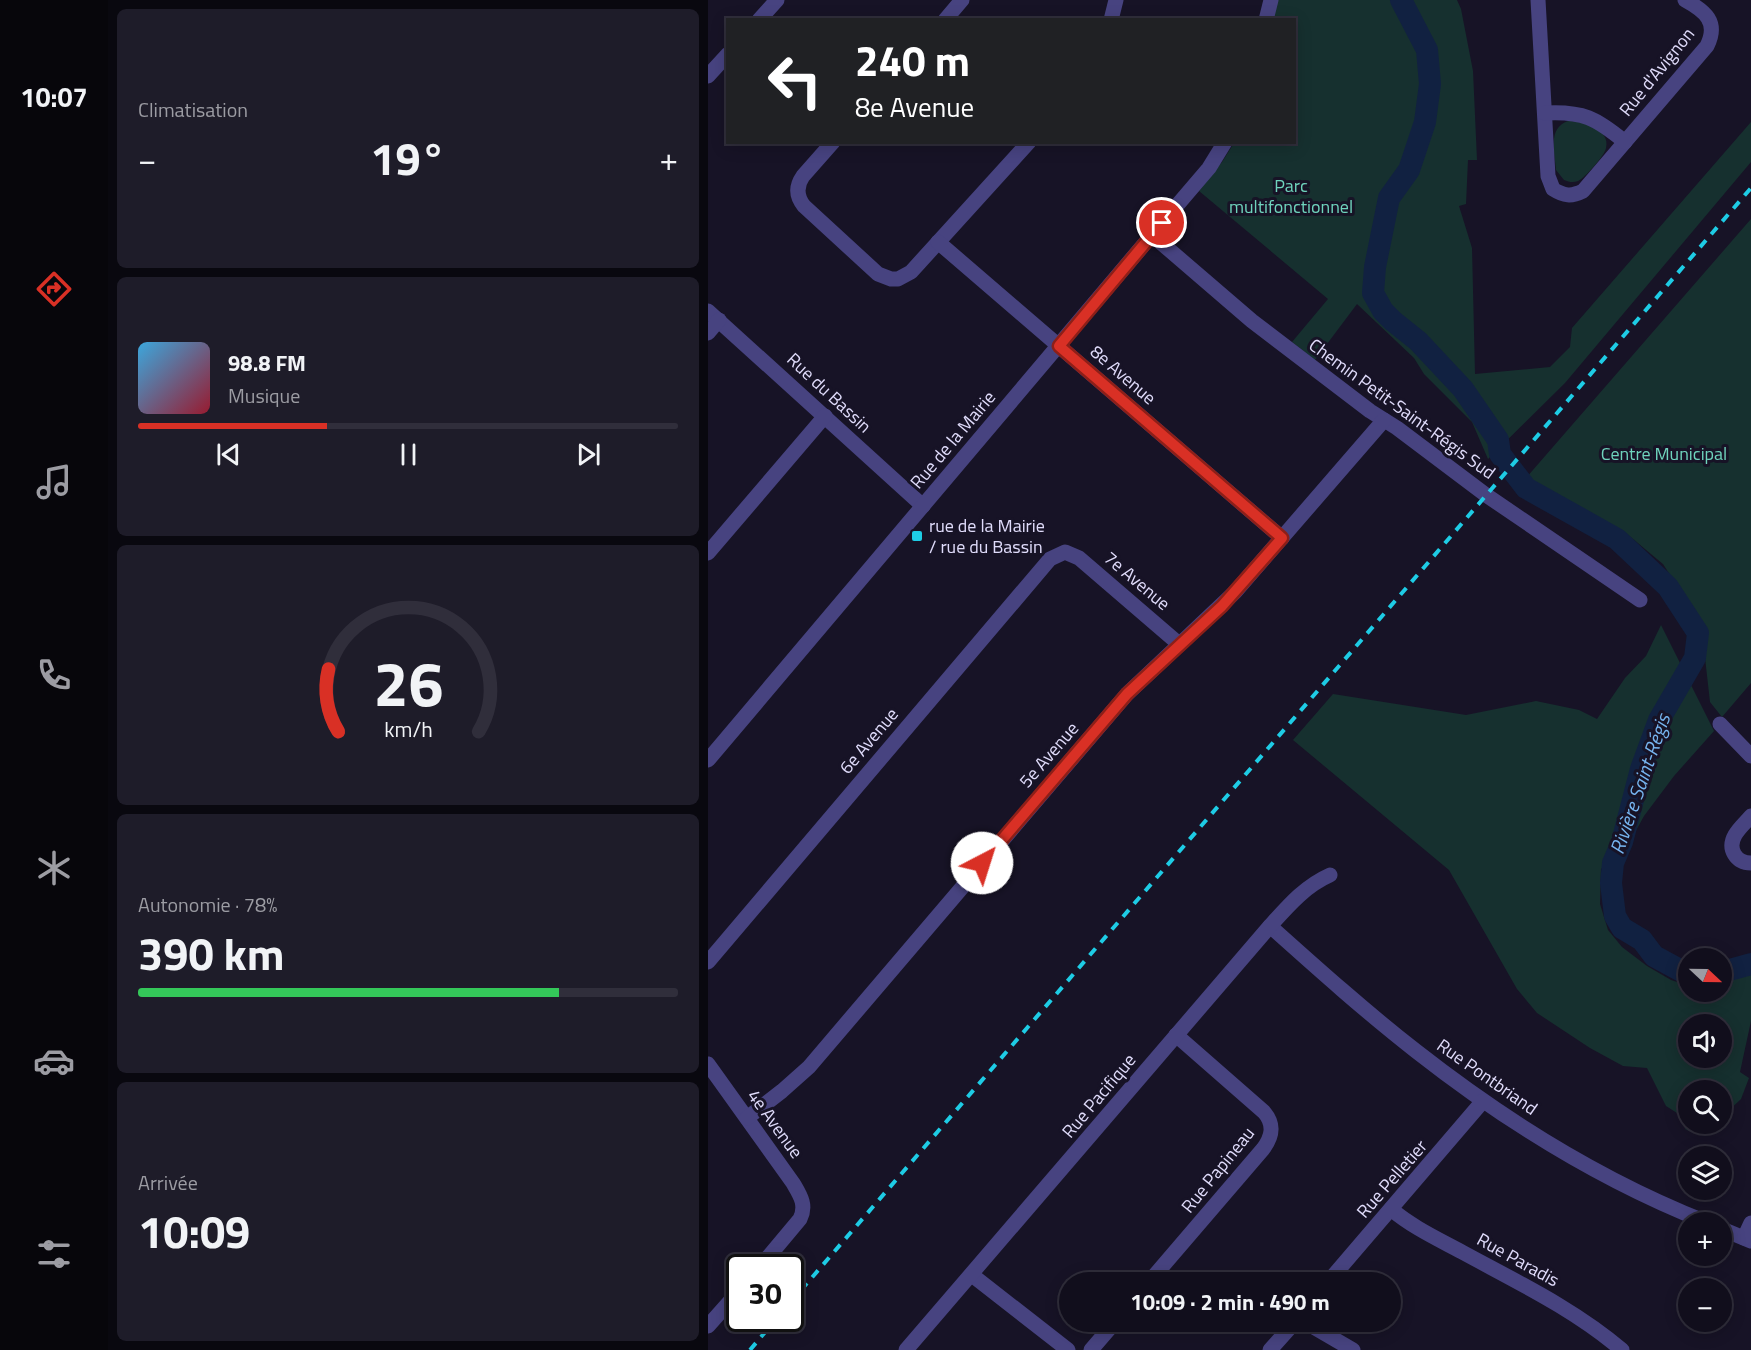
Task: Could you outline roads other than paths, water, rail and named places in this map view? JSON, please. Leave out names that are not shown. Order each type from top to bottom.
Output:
[{"type":"street","points":[[761,18],[777,0]]},
{"type":"street","points":[[947,18],[962,0]]},
{"type":"street","points":[[1266,18],[1271,0]]},
{"type":"street","name":"Rue d'Avignon","points":[[1538,0],[1550,184],[1553,189],[1564,195],[1576,194],[1582,190],[1705,49],[1710,41],[1712,30],[1708,17],[1686,0]]},
{"type":"street","points":[[1111,1],[1111,18]]},
{"type":"street","points":[[708,76],[726,56]]},
{"type":"street","name":"Rue d'Avignon","points":[[1545,113],[1572,112],[1590,117],[1625,142]]},
{"type":"street","points":[[831,144],[800,181],[798,197],[804,206],[878,274],[891,279],[904,277],[1027,144]]},
{"type":"street","name":"Rue de la Mairie","points":[[708,760],[1209,168],[1224,144]]},
{"type":"street","name":"Chemin Petit-Saint-Régis Sud","points":[[1152,235],[1261,327],[1384,420],[1486,495],[1640,600]]},
{"type":"street","name":"8e Avenue","points":[[938,242],[1282,538]]},
{"type":"street","points":[[708,333],[713,316]]},
{"type":"street","name":"Rue du Bassin","points":[[713,316],[923,506]]},
{"type":"street","points":[[708,552],[825,416]]},
{"type":"street","name":"5e Avenue","points":[[747,1118],[793,1082],[808,1066],[1127,694],[1235,592],[1384,420]]},
{"type":"street","name":"7e Avenue","points":[[1065,552],[1086,563],[1179,644]]},
{"type":"street","name":"6e Avenue","points":[[708,962],[1039,571],[1050,559],[1065,552]]},
{"type":"street","points":[[1720,724],[1751,756]]},
{"type":"street","points":[[1751,816],[1738,831],[1732,843],[1734,855],[1744,863],[1751,863]]},
{"type":"street","name":"Rue Pacifique","points":[[906,1350],[1270,926],[1302,892],[1330,875]]},
{"type":"street","name":"Rue Pontbriand","points":[[1270,926],[1405,1043],[1483,1101],[1591,1168],[1681,1212]]},
{"type":"street","name":"Rue Papineau","points":[[1158,1272],[1263,1149],[1272,1132],[1270,1121],[1264,1112],[1176,1035]]},
{"type":"street","name":"4e Avenue","points":[[708,1064],[793,1183],[801,1198],[803,1209],[796,1224],[771,1254]]},
{"type":"street","name":"Rue Pelletier","points":[[1337,1272],[1483,1101]]},
{"type":"street","name":"Rue Paradis","points":[[1391,1209],[1446,1243],[1565,1309],[1622,1350]]},
{"type":"street","points":[[1732,1233],[1747,1239],[1751,1223]]},
{"type":"street","points":[[972,1275],[1068,1350]]},
{"type":"street","points":[[709,1321],[726,1304]]},
{"type":"street","points":[[1091,1350],[1106,1332]]},
{"type":"street","points":[[1270,1350],[1286,1332]]},
{"type":"street","points":[[1322,1332],[1353,1350]]},
{"type":"waterway","name":"Rivière Saint-Régis","points":[[1401,0],[1427,50],[1430,84],[1425,122],[1409,170],[1389,198],[1375,267],[1373,293],[1383,311],[1418,341],[1463,389],[1498,440],[1500,454],[1526,488],[1617,539],[1668,587],[1698,633],[1695,658],[1659,720],[1641,769],[1622,842],[1613,863],[1611,883],[1615,916],[1622,928],[1642,940],[1654,956],[1678,969]]},
{"type":"waterway","name":"Rivière Saint-Régis","points":[[1732,969],[1751,964]]},
{"type":"railway","points":[[804,1287],[1751,188]]},
{"type":"railway","points":[[750,1350],[765,1332]]},
{"type":"place","name":"rue de la Mairie / rue du Bassin","points":[[917,536]]},
{"type":"park label","name":"Parc multifonctionnel","points":[[1291,196]]},
{"type":"park label","name":"Centre Municipal","points":[[1664,454]]}]
